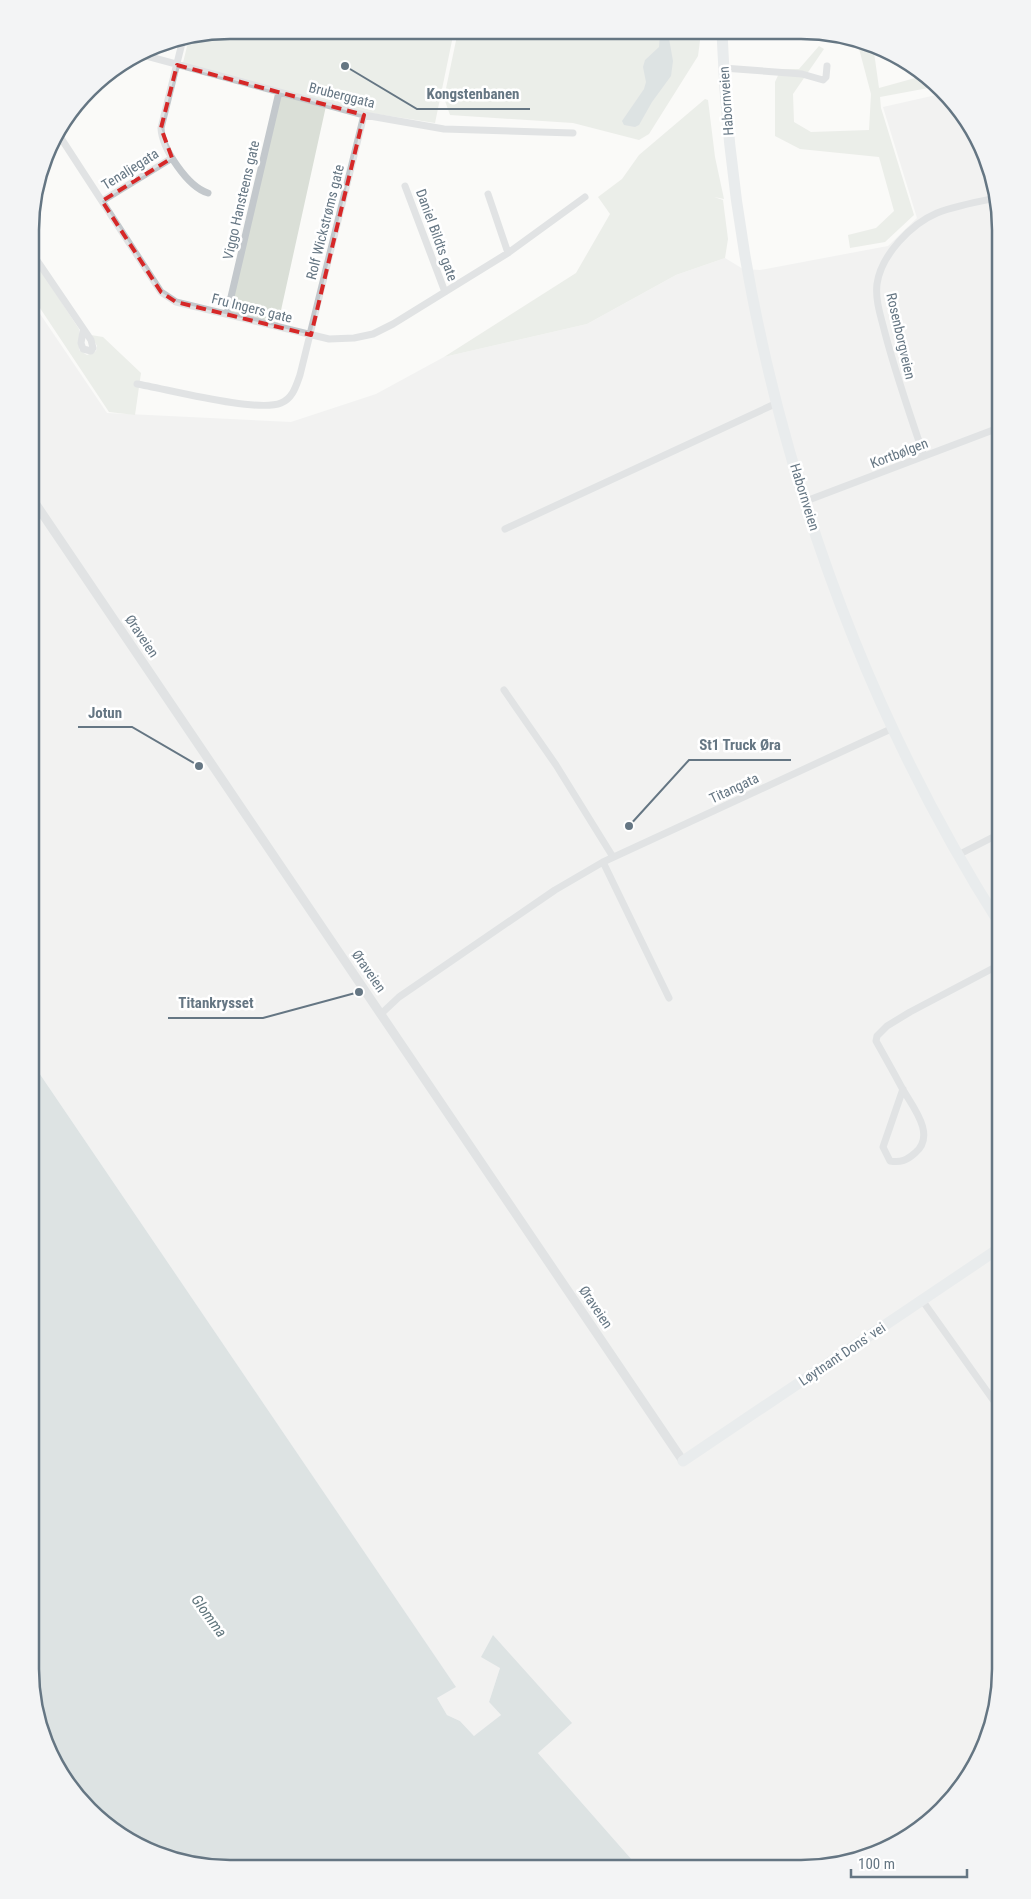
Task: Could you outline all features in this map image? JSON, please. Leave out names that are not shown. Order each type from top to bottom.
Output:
[{"type":"highway","name":"Habornveien","points":[[722,39],[731,166],[742,239],[778,403],[806,501],[824,559],[893,728],[958,855],[992,911]]},
{"type":"highway","name":"Løytnant Dons' vei","points":[[683,1461],[992,1253]]},
{"type":"street","name":"Tenaljegata","points":[[183,44],[161,128],[161,139],[189,181],[202,191],[208,193]]},
{"type":"street","name":"Bruberggata","points":[[148,57],[364,115],[444,129],[573,134]]},
{"type":"street","points":[[723,68],[802,74],[823,80],[826,77],[827,66]]},
{"type":"street","name":"Viggo Hansteens gate","points":[[227,314],[279,92]]},
{"type":"street","name":"Rolf Wickstrøms gate","points":[[137,384],[204,398],[264,407],[282,403],[292,396],[311,335],[364,115]]},
{"type":"street","name":"Fru Ingers gate","points":[[61,139],[161,292],[176,302],[329,339],[354,338],[373,334],[508,253],[585,197]]},
{"type":"street","name":"Tenaljegata","points":[[102,201],[172,158]]},
{"type":"street","name":"Daniel Bildts gate","points":[[405,186],[444,292]]},
{"type":"street","points":[[488,194],[508,253]]},
{"type":"street","name":"Rosenborgveien","points":[[924,456],[907,408],[887,339],[877,299],[877,283],[882,266],[891,252],[921,222],[937,213],[990,199]]},
{"type":"street","points":[[39,264],[83,331]]},
{"type":"street","points":[[505,529],[778,403]]},
{"type":"street","name":"Kortbølgen","points":[[806,501],[992,430]]},
{"type":"street","name":"Øraveien","points":[[39,509],[382,1013],[683,1461]]},
{"type":"street","points":[[504,690],[556,765],[613,857]]},
{"type":"street","name":"Titangata","points":[[382,1013],[399,997],[518,915],[603,862],[893,728]]},
{"type":"street","points":[[958,855],[992,838]]},
{"type":"street","points":[[603,862],[670,998]]},
{"type":"street","points":[[903,1089],[883,1147],[890,1161],[896,1162],[911,1157],[923,1144],[920,1119],[876,1041],[878,1034],[910,1012],[992,969]]},
{"type":"street","points":[[922,1300],[992,1398]]},
{"type":"highlighted area","points":[[177,65],[364,115],[311,335],[176,302],[161,292],[102,201],[172,158],[161,128]]},
{"type":"shaded area","points":[[452,39],[435,123],[364,112],[183,63],[188,43],[205,40]]},
{"type":"shaded area","points":[[456,39],[700,39],[698,56],[649,134],[639,140],[573,123],[450,115],[444,98]]},
{"type":"shaded area","points":[[819,46],[824,49],[793,94],[794,122],[811,132],[869,130],[871,94],[859,48],[874,53],[879,88],[917,77],[929,88],[880,97],[881,108],[914,215],[885,242],[850,248],[848,235],[876,228],[894,211],[879,157],[800,149],[775,136],[775,82],[781,69],[799,69]]},
{"type":"shaded area","points":[[280,94],[326,106],[278,324],[229,313]]},
{"type":"shaded area","points":[[936,95],[945,104],[967,134],[978,156],[989,192],[992,217],[991,1694],[986,1719],[978,1743],[967,1765],[953,1786],[918,1821],[886,1841],[851,1854],[814,1860],[632,1860],[538,1753],[500,1668],[489,1702],[501,1715],[477,1736],[474,1736],[460,1721],[447,1715],[437,1698],[455,1686],[39,1073],[39,312],[107,413],[291,422],[376,394],[444,357],[587,324],[676,275],[725,258],[743,269],[760,270],[888,246],[917,218],[883,107]]},
{"type":"shaded area","points":[[705,99],[708,100],[715,157],[724,199],[714,197],[723,200],[728,239],[725,258],[676,275],[587,324],[444,357],[576,273],[610,214],[598,197],[622,179],[639,155]]},
{"type":"shaded area","points":[[39,268],[79,329],[79,350],[87,355],[96,351],[97,346],[91,335],[103,337],[141,373],[135,415],[109,412],[39,307]]},
{"type":"water","points":[[660,39],[669,39],[673,61],[671,76],[652,102],[639,125],[635,127],[624,125],[622,121],[644,89],[646,82],[643,67],[645,60],[659,47]]},
{"type":"water","name":"Glomma","points":[[39,1073],[456,1687],[437,1698],[447,1715],[460,1721],[474,1736],[501,1715],[489,1702],[500,1668],[481,1657],[493,1635],[572,1723],[538,1753],[632,1860],[205,1859],[180,1854],[156,1846],[134,1835],[113,1821],[78,1786],[64,1765],[53,1743],[42,1707],[39,1682]]},
{"type":"place","name":"Kongstenbanen","points":[[345,66]]},
{"type":"place","name":"Jotun","points":[[199,766]]},
{"type":"place","name":"St1 Truck Øra","points":[[629,826]]},
{"type":"place","name":"Titankrysset","points":[[359,992]]}]
